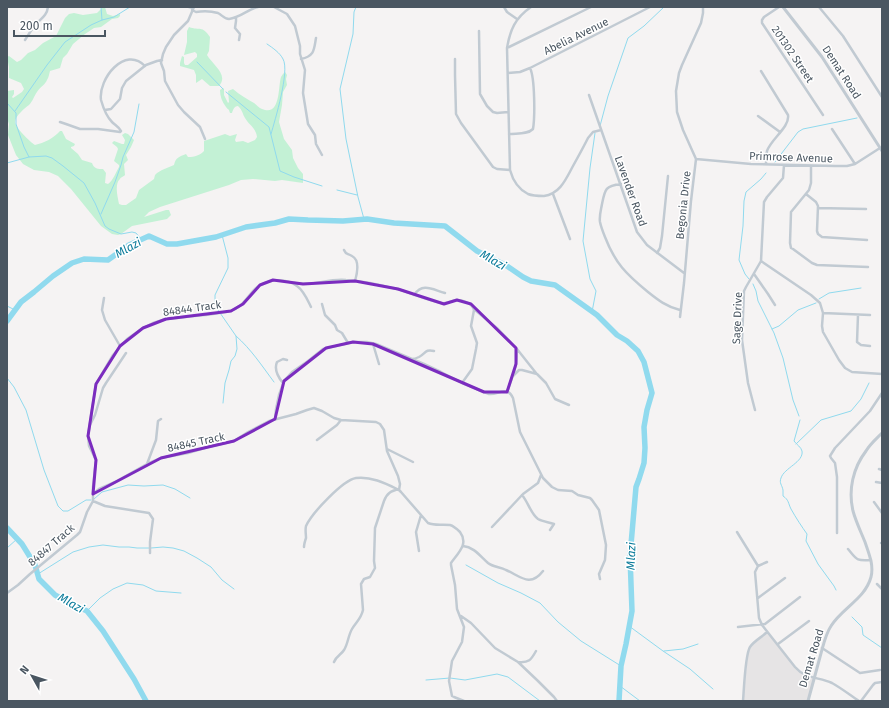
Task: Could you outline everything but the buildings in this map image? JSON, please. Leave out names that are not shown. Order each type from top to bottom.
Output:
[{"type":"street","points":[[25,40],[35,25],[47,12],[48,7]]},
{"type":"street","points":[[189,7],[193,8],[195,12],[203,11],[216,13],[227,19],[246,13],[258,7]]},
{"type":"street","points":[[274,7],[286,13],[295,26],[300,46],[301,59],[305,70],[303,93],[308,124],[315,133],[316,144],[322,155]]},
{"type":"street","points":[[504,7],[507,12],[517,19]]},
{"type":"street","points":[[531,7],[517,19],[509,36],[507,48],[510,170],[514,182],[518,188],[531,195],[539,196],[553,194],[563,185],[591,135],[596,131],[601,130]]},
{"type":"street","points":[[507,48],[591,7]]},
{"type":"street","name":"Abelia Avenue","points":[[508,73],[520,72],[530,68],[650,7]]},
{"type":"street","name":"Begonia Drive","points":[[680,317],[696,159],[682,127],[678,112],[676,91],[679,73],[701,23],[703,7]]},
{"type":"street","name":"201302 Street","points":[[779,7],[764,17],[762,23],[823,115]]},
{"type":"street","name":"Demat Road","points":[[782,7],[822,57],[881,149]]},
{"type":"street","points":[[819,7],[843,36],[882,97]]},
{"type":"street","points":[[193,8],[188,22],[174,36],[166,47],[162,60],[165,81],[182,111],[200,127],[205,139]]},
{"type":"street","points":[[236,16],[235,28],[240,34],[239,40]]},
{"type":"street","points":[[479,31],[480,94],[487,106],[493,112],[508,112]]},
{"type":"street","points":[[301,59],[307,58],[315,49],[316,38]]},
{"type":"street","points":[[60,122],[80,130],[98,129],[120,132],[121,130],[110,119],[105,110],[101,100],[102,88],[107,76],[116,65],[133,59],[139,61],[145,66]]},
{"type":"street","points":[[455,59],[456,108],[458,118],[493,166],[497,169],[510,170]]},
{"type":"street","points":[[105,110],[110,109],[120,99],[122,88],[126,81],[145,66],[162,60]]},
{"type":"street","points":[[510,134],[526,133],[533,129],[533,82],[530,68]]},
{"type":"street","points":[[761,71],[788,115],[788,121],[768,150],[766,164]]},
{"type":"street","name":"Lavender Road","points":[[589,95],[637,232],[647,245],[684,273]]},
{"type":"street","points":[[758,116],[780,132]]},
{"type":"street","points":[[832,129],[855,164]]},
{"type":"street","name":"Primrose Avenue","points":[[696,159],[732,163],[847,166],[855,164],[881,149]]},
{"type":"street","name":"Sage Drive","points":[[755,410],[748,384],[742,340],[744,291],[762,261],[764,202],[783,178],[784,165]]},
{"type":"street","points":[[811,166],[810,186],[806,194],[791,212],[791,248],[817,265],[868,267]]},
{"type":"street","points":[[657,253],[660,248],[662,236],[668,176]]},
{"type":"street","points":[[621,184],[608,187],[605,193],[600,216],[601,226],[611,251],[616,261],[633,280],[663,304],[680,310]]},
{"type":"street","points":[[553,194],[570,239]]},
{"type":"street","points":[[806,194],[816,202],[818,208],[817,230],[818,234],[822,238],[867,240]]},
{"type":"street","points":[[818,208],[866,209]]},
{"type":"street","points":[[344,250],[346,254],[354,257],[356,261],[357,273],[355,281]]},
{"type":"street","points":[[762,261],[811,295],[820,303],[823,314],[823,332],[845,368],[852,372],[882,374]]},
{"type":"street","points":[[754,274],[774,305]]},
{"type":"street","name":"84844 Track","points":[[93,494],[96,460],[88,442],[94,393],[96,384],[120,346],[135,334],[153,323],[166,319],[231,311],[243,304],[260,285],[273,280],[308,284],[333,280],[355,281],[398,289],[444,304],[457,300],[471,304],[474,310],[498,328],[509,339],[546,383],[555,399],[569,405]]},
{"type":"street","points":[[290,282],[300,289],[311,306]]},
{"type":"street","points":[[414,295],[418,290],[424,288],[445,293]]},
{"type":"street","points":[[104,298],[102,310],[105,320],[120,346]]},
{"type":"street","points":[[322,304],[325,315],[335,324],[337,330],[342,333],[348,343]]},
{"type":"street","points":[[462,383],[473,366],[476,349],[476,343],[471,326],[474,310]]},
{"type":"street","points":[[823,314],[870,315]]},
{"type":"street","points":[[858,315],[857,342],[861,345],[870,346]]},
{"type":"street","points":[[275,419],[277,401],[283,383],[292,372],[323,349],[348,343],[360,342],[373,344],[441,372],[473,388],[492,394],[504,391],[507,392],[513,398],[520,432],[545,481],[555,488],[565,491],[572,491],[578,495],[590,498],[597,507],[606,545],[604,564],[599,574],[600,579]]},
{"type":"street","points":[[373,344],[379,364]]},
{"type":"street","points":[[507,392],[516,364],[517,349]]},
{"type":"street","points":[[411,360],[418,358],[426,351],[434,351]]},
{"type":"street","points":[[89,427],[95,416],[104,385],[126,353]]},
{"type":"street","points":[[283,383],[279,378],[276,366],[277,362],[283,359],[287,360]]},
{"type":"street","points":[[513,376],[519,370],[526,370],[537,374]]},
{"type":"street","points":[[837,533],[837,477],[835,464],[830,456],[835,448],[870,411],[882,393]]},
{"type":"street","name":"84845 Track","points":[[93,494],[99,489],[147,464],[166,457],[234,441],[257,426],[275,419],[314,408],[341,420],[372,421],[380,424],[384,430],[387,449],[398,476],[400,484],[398,489],[428,523],[455,527],[464,540],[463,546]]},
{"type":"street","points":[[147,464],[157,435],[158,421],[162,419]]},
{"type":"street","points":[[317,440],[337,425],[341,420]]},
{"type":"street","name":"Demat Road","points":[[808,701],[827,633],[840,615],[860,597],[867,587],[872,573],[871,560],[854,515],[851,491],[857,464],[865,451],[882,433]]},
{"type":"street","points":[[387,449],[413,462]]},
{"type":"street","points":[[492,527],[522,495],[538,483],[541,475]]},
{"type":"street","points":[[304,547],[306,540],[305,528],[309,520],[322,504],[347,482],[355,478],[373,479],[398,489]]},
{"type":"street","points":[[876,482],[882,483]]},
{"type":"street","points":[[334,662],[344,650],[348,643],[351,631],[361,617],[363,610],[361,584],[364,579],[370,577],[375,568],[374,532],[378,518],[386,496],[389,492],[398,489]]},
{"type":"street","points":[[93,494],[93,501],[102,505],[149,513],[151,515],[153,524],[150,553]]},
{"type":"street","points":[[522,495],[536,517],[554,524],[550,530]]},
{"type":"street","name":"84847 Track","points":[[7,593],[80,532],[87,512],[93,501]]},
{"type":"street","points":[[874,502],[882,513]]},
{"type":"street","points":[[419,551],[416,532],[420,515]]},
{"type":"street","points":[[737,532],[758,566]]},
{"type":"street","points":[[464,701],[452,696],[449,681],[452,661],[462,642],[464,633],[464,627],[456,603],[455,585],[451,563],[463,546],[467,546],[476,551],[492,565],[527,580],[533,580],[540,576],[543,571]]},
{"type":"street","points":[[848,549],[858,560],[871,560]]},
{"type":"street","points":[[767,562],[758,566],[755,572],[760,622],[798,670],[803,674],[832,683],[860,701],[875,683],[882,682]]},
{"type":"street","points":[[758,598],[785,578]]},
{"type":"street","points":[[877,584],[882,589]]},
{"type":"street","points":[[738,627],[765,624],[800,597]]},
{"type":"street","points":[[460,616],[471,623],[495,648],[518,662],[558,701]]},
{"type":"street","points":[[778,644],[809,620]]},
{"type":"street","points":[[743,701],[749,649],[768,632]]},
{"type":"street","points":[[822,648],[860,673],[880,670]]},
{"type":"street","points":[[518,662],[528,662],[536,651]]},
{"type":"highlighted area","points":[[273,280],[303,284],[355,281],[398,289],[444,304],[457,300],[471,304],[516,348],[516,364],[507,392],[484,392],[373,344],[353,342],[326,348],[284,381],[275,419],[234,441],[161,458],[93,494],[96,460],[88,436],[96,384],[120,346],[143,328],[166,319],[231,311],[243,304],[260,285]]},
{"type":"shaded area","points":[[767,632],[798,670],[814,678],[808,701],[743,701],[748,654],[751,647]]},
{"type":"green space","points":[[102,7],[105,7],[107,14],[113,16],[120,14],[120,16],[112,19],[101,27],[94,28],[73,44],[63,58],[60,68],[50,71],[45,83],[15,120],[20,131],[30,141],[35,145],[49,140],[62,131],[66,139],[75,144],[71,148],[82,160],[92,163],[96,168],[103,169],[106,173],[105,183],[108,184],[113,179],[119,167],[119,165],[114,161],[118,149],[112,143],[114,141],[124,144],[125,140],[122,135],[125,133],[128,134],[134,140],[126,155],[128,160],[124,164],[125,175],[118,181],[117,184],[119,204],[126,205],[136,198],[139,190],[154,179],[157,173],[174,165],[178,158],[186,154],[188,157],[199,155],[204,151],[204,141],[225,134],[230,136],[237,134],[235,140],[236,142],[243,141],[248,143],[255,140],[257,137],[255,131],[245,118],[241,109],[237,106],[234,108],[232,113],[230,113],[222,101],[220,90],[223,88],[224,89],[224,95],[228,103],[228,91],[233,89],[261,109],[273,109],[278,99],[281,77],[285,72],[287,75],[287,85],[283,92],[279,122],[284,139],[292,150],[293,158],[303,174],[303,183],[282,180],[241,180],[160,207],[149,212],[144,217],[169,210],[171,215],[167,219],[132,226],[118,235],[112,234],[101,226],[71,189],[58,176],[49,172],[34,170],[23,164],[16,155],[8,135],[9,124],[7,118],[7,91],[14,90],[13,98],[24,89],[21,83],[9,78],[7,57],[9,56],[17,62],[43,43],[56,36],[65,18],[69,14],[74,13],[83,15],[97,13]]},
{"type":"green space","points":[[189,27],[203,30],[210,37],[209,51],[207,55],[221,74],[222,82],[219,86],[210,86],[202,79],[196,83],[196,75],[194,70],[180,66],[182,56],[184,57],[185,65],[188,65],[197,57],[195,52],[184,55],[187,42],[187,31]]},
{"type":"waterway","points":[[101,7],[102,20]]},
{"type":"waterway","points":[[15,111],[65,42],[91,25],[114,17],[130,7]]},
{"type":"waterway","points":[[356,7],[354,12],[353,34],[340,89],[346,139],[364,219]]},
{"type":"waterway","points":[[600,126],[608,96],[628,38],[644,26],[664,7]]},
{"type":"waterway","points":[[267,44],[280,55],[285,65],[281,96],[271,134]]},
{"type":"waterway","points":[[197,62],[223,89]]},
{"type":"waterway","points":[[226,92],[269,127],[280,171],[322,186]]},
{"type":"waterway","points":[[7,103],[16,113],[16,124],[29,157],[46,156],[52,158],[63,166],[84,183],[105,226],[121,234],[132,232],[136,233],[141,239]]},
{"type":"waterway","points":[[101,214],[134,132],[139,104]]},
{"type":"waterway","points":[[775,162],[798,132],[803,129],[857,118]]},
{"type":"waterway","points":[[592,312],[596,291],[590,279],[583,241],[595,133]]},
{"type":"waterway","points":[[7,163],[29,157]]},
{"type":"waterway","points":[[749,279],[745,274],[739,260],[744,201],[746,192],[766,173]]},
{"type":"waterway","points":[[337,190],[357,195]]},
{"type":"waterway","name":"Mlazi","points":[[7,321],[21,302],[53,276],[72,263],[84,259],[108,260],[129,245],[149,236],[167,244],[177,244],[216,237],[246,227],[275,223],[289,219],[343,221],[367,219],[394,223],[445,226],[477,251],[507,266],[523,277],[531,281],[555,285],[597,315],[617,335],[627,341],[638,351],[644,362],[652,393],[644,427],[644,463],[636,487],[630,556],[632,611],[621,666],[619,701]]},
{"type":"waterway","points":[[222,235],[228,258],[228,268],[215,295],[215,301],[218,310],[236,336],[237,349],[235,356],[231,361],[225,383],[223,403]]},
{"type":"waterway","points":[[753,284],[758,301],[774,333],[783,358],[793,400],[799,416]]},
{"type":"waterway","points":[[819,299],[829,293],[861,288]]},
{"type":"waterway","points":[[772,329],[779,326],[798,310],[816,303]]},
{"type":"waterway","points":[[7,306],[15,310]]},
{"type":"waterway","points":[[236,336],[251,352],[274,382]]},
{"type":"waterway","points":[[7,378],[14,387],[26,410],[44,470],[58,506],[63,511],[68,511],[86,500],[91,500]]},
{"type":"waterway","points":[[796,444],[821,420],[851,411],[861,399],[869,383]]},
{"type":"waterway","points":[[800,420],[794,441],[800,447],[802,455],[797,462],[783,474],[781,478],[780,481],[783,496],[787,500],[807,534],[806,541],[818,564],[836,590]]},
{"type":"waterway","points":[[94,499],[102,492],[128,485],[163,485],[175,489],[190,498]]},
{"type":"waterway","name":"Mlazi","points":[[7,528],[22,544],[35,565],[39,579],[55,595],[87,611],[103,631],[134,679],[146,701]]},
{"type":"waterway","points":[[7,548],[17,539]]},
{"type":"waterway","points":[[38,574],[73,552],[89,547],[103,545],[149,548]]},
{"type":"waterway","points":[[151,548],[163,547],[184,551],[211,567],[222,580],[234,589]]},
{"type":"waterway","points":[[466,565],[498,583],[540,603],[558,622],[581,641],[621,666]]},
{"type":"waterway","points":[[87,611],[100,598],[113,589],[127,583],[143,585],[156,591],[181,593]]},
{"type":"waterway","points":[[852,617],[862,627],[863,635],[882,648]]},
{"type":"waterway","points":[[629,626],[690,669],[713,689]]},
{"type":"waterway","points":[[664,651],[683,649],[698,644]]},
{"type":"waterway","points":[[426,680],[450,678],[465,680],[497,674],[508,677],[540,701]]},
{"type":"waterway","points":[[620,686],[640,701]]}]
